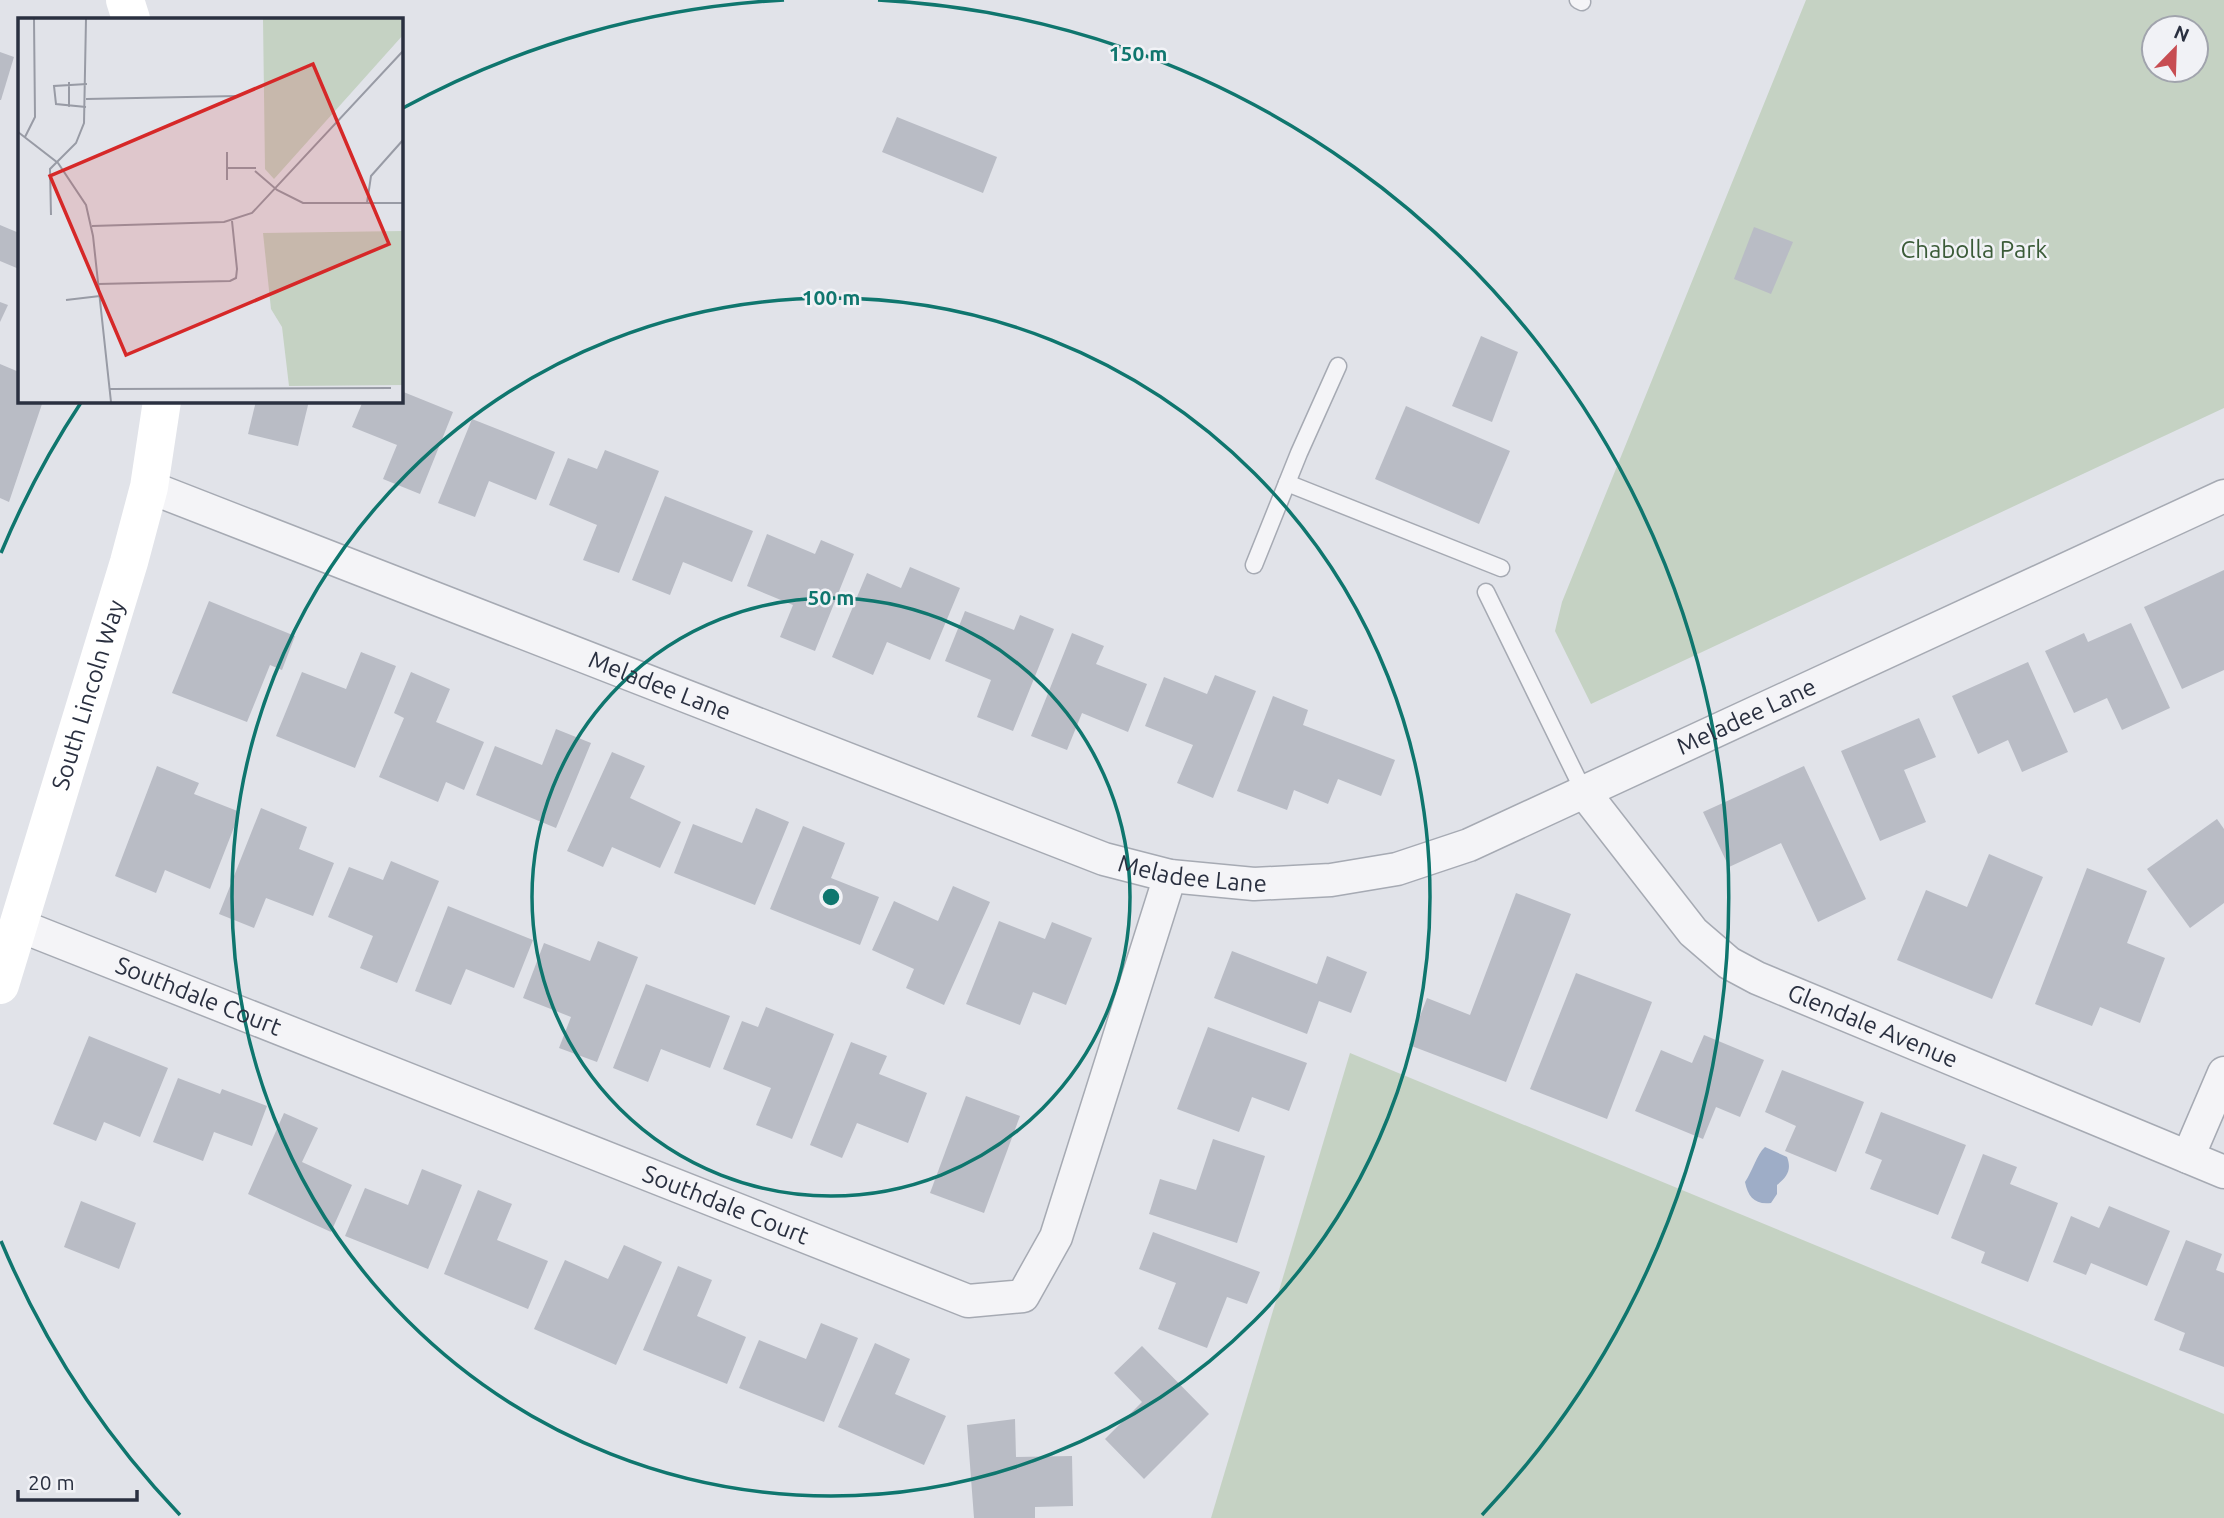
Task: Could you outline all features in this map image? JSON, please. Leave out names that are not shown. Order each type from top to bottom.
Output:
[{"type":"main road","points":[[125,0],[131,18]]},
{"type":"main road","name":"South Lincoln Way","points":[[0,985],[125,575],[149,487],[162,402]]},
{"type":"street","name":"Meladee Lane","points":[[149,487],[1104,859],[1170,876],[1254,884],[1331,880],[1396,869],[1469,845],[2224,496]]},
{"type":"street","name":"Glendale Avenue","points":[[1584,792],[1693,932],[1728,963],[1757,978],[2224,1172]]},
{"type":"street","name":"Southdale Court","points":[[18,925],[968,1301],[1023,1296],[1056,1237],[1170,876]]},
{"type":"street","points":[[2188,1157],[2224,1073]]},
{"type":"lane","points":[[1254,565],[1338,366]]},
{"type":"lane","points":[[1287,483],[1501,568]]},
{"type":"lane","points":[[1486,592],[1584,792]]},
{"type":"green space","name":"Chabolla Park","points":[[1806,0],[2224,0],[2224,408],[1591,704],[1555,631],[1562,602]]},
{"type":"green space","points":[[1350,1053],[2224,1414],[2224,1518],[1211,1518]]},
{"type":"water","points":[[1765,1147],[1787,1157],[1789,1166],[1786,1176],[1777,1185],[1777,1194],[1771,1203],[1761,1203],[1753,1199],[1745,1182]]},
{"type":"building","points":[[0,52],[14,57],[1,100],[0,100]]},
{"type":"building","points":[[897,117],[997,157],[983,193],[882,152]]},
{"type":"building","points":[[0,225],[18,233],[18,269],[0,261]]},
{"type":"building","points":[[1754,227],[1793,242],[1771,294],[1734,279]]},
{"type":"building","points":[[0,302],[8,305],[0,322]]},
{"type":"building","points":[[1481,336],[1518,352],[1492,422],[1452,406]]},
{"type":"building","points":[[0,364],[18,372],[18,402],[43,402],[9,502],[0,498]]},
{"type":"building","points":[[402,391],[453,412],[420,494],[383,479],[397,445],[352,427],[363,402],[402,402]]},
{"type":"building","points":[[256,402],[309,402],[298,446],[248,434]]},
{"type":"building","points":[[1406,406],[1510,451],[1479,524],[1375,479]]},
{"type":"building","points":[[472,419],[555,452],[536,500],[489,481],[475,517],[438,503]]},
{"type":"building","points":[[605,450],[659,471],[619,573],[583,560],[597,525],[549,505],[568,458],[597,469]]},
{"type":"building","points":[[665,496],[753,531],[732,582],[683,562],[670,595],[632,580]]},
{"type":"building","points":[[767,534],[815,554],[821,540],[854,554],[815,651],[780,637],[793,605],[747,586]]},
{"type":"building","points":[[910,567],[960,588],[930,660],[887,642],[873,675],[832,657],[867,573],[901,588]]},
{"type":"building","points":[[2224,570],[2224,670],[2182,689],[2144,607]]},
{"type":"building","points":[[209,601],[295,636],[282,670],[270,665],[247,722],[172,693]]},
{"type":"building","points":[[965,611],[1014,630],[1020,615],[1054,629],[1013,731],[977,717],[991,680],[945,661]]},
{"type":"building","points":[[2131,623],[2170,708],[2122,730],[2107,698],[2074,713],[2045,651],[2084,633],[2088,642]]},
{"type":"building","points":[[1072,633],[1104,646],[1096,664],[1147,684],[1128,732],[1082,713],[1067,750],[1031,736]]},
{"type":"building","points":[[361,652],[396,666],[355,768],[276,736],[302,672],[346,689]]},
{"type":"building","points":[[2028,662],[2068,752],[2022,772],[2008,740],[1978,754],[1952,696]]},
{"type":"building","points":[[411,672],[450,689],[436,722],[484,742],[464,790],[446,782],[438,802],[379,777],[404,718],[394,713]]},
{"type":"building","points":[[1215,675],[1256,691],[1213,798],[1177,783],[1193,745],[1145,726],[1164,677],[1207,694]]},
{"type":"building","points":[[1273,696],[1308,710],[1303,725],[1395,760],[1381,796],[1338,779],[1328,804],[1294,790],[1287,810],[1237,791]]},
{"type":"building","points":[[1919,718],[1936,757],[1904,770],[1926,822],[1880,841],[1841,751]]},
{"type":"building","points":[[556,729],[591,743],[556,828],[476,795],[495,746],[542,765]]},
{"type":"building","points":[[612,752],[645,766],[630,798],[681,822],[660,868],[612,847],[603,867],[567,851]]},
{"type":"building","points":[[157,766],[199,783],[194,794],[240,812],[210,889],[165,870],[156,893],[115,876]]},
{"type":"building","points":[[1804,766],[1866,899],[1818,922],[1781,843],[1729,867],[1703,812]]},
{"type":"building","points":[[261,808],[307,827],[299,849],[334,863],[313,916],[266,898],[254,928],[219,914]]},
{"type":"building","points":[[756,808],[789,822],[755,905],[674,873],[693,824],[742,843]]},
{"type":"building","points":[[2217,819],[2224,829],[2224,903],[2190,928],[2147,869]]},
{"type":"building","points":[[803,826],[845,843],[831,878],[879,897],[860,945],[770,909]]},
{"type":"building","points":[[1989,854],[2043,877],[1992,999],[1897,960],[1926,890],[1967,907]]},
{"type":"building","points":[[391,861],[439,881],[397,983],[360,968],[373,936],[328,917],[349,867],[383,880]]},
{"type":"building","points":[[2087,868],[2147,891],[2127,943],[2165,958],[2140,1023],[2100,1007],[2092,1026],[2035,1004]]},
{"type":"building","points":[[953,886],[990,902],[944,1005],[906,988],[914,969],[872,950],[894,901],[938,921]]},
{"type":"building","points":[[1516,893],[1571,914],[1506,1082],[1409,1045],[1427,998],[1470,1015]]},
{"type":"building","points":[[448,906],[533,940],[514,988],[466,969],[451,1005],[415,991]]},
{"type":"building","points":[[999,921],[1045,939],[1052,922],[1092,938],[1066,1005],[1033,992],[1020,1025],[966,1004]]},
{"type":"building","points":[[598,941],[638,957],[597,1062],[559,1048],[571,1017],[523,998],[544,943],[590,961]]},
{"type":"building","points":[[1232,951],[1317,984],[1327,956],[1367,972],[1351,1013],[1319,1001],[1307,1034],[1214,998]]},
{"type":"building","points":[[1576,973],[1652,1002],[1607,1119],[1530,1089]]},
{"type":"building","points":[[646,984],[730,1016],[710,1068],[661,1049],[648,1082],[613,1068]]},
{"type":"building","points":[[766,1007],[834,1034],[792,1139],[756,1125],[771,1088],[723,1069],[742,1021],[758,1027]]},
{"type":"building","points":[[1208,1027],[1307,1063],[1289,1111],[1252,1097],[1239,1132],[1177,1109]]},
{"type":"building","points":[[1704,1035],[1764,1060],[1740,1117],[1716,1107],[1703,1139],[1635,1111],[1661,1050],[1692,1063]]},
{"type":"building","points":[[89,1036],[168,1068],[140,1137],[104,1122],[96,1141],[53,1124]]},
{"type":"building","points":[[851,1042],[887,1056],[879,1074],[927,1093],[908,1143],[857,1123],[842,1158],[810,1145]]},
{"type":"building","points":[[1782,1070],[1864,1102],[1836,1172],[1785,1151],[1796,1126],[1765,1112]]},
{"type":"building","points":[[178,1078],[220,1094],[222,1089],[267,1106],[252,1146],[214,1132],[203,1161],[153,1142]]},
{"type":"building","points":[[966,1096],[1020,1116],[984,1213],[930,1193]]},
{"type":"building","points":[[1881,1112],[1966,1145],[1938,1215],[1870,1189],[1882,1160],[1865,1153]]},
{"type":"building","points":[[284,1113],[318,1128],[302,1162],[352,1185],[331,1232],[248,1194]]},
{"type":"building","points":[[1213,1139],[1265,1156],[1237,1243],[1149,1214],[1160,1179],[1196,1190]]},
{"type":"building","points":[[1983,1154],[2017,1167],[2010,1184],[2058,1203],[2028,1282],[1981,1263],[1985,1252],[1951,1238]]},
{"type":"building","points":[[422,1169],[462,1185],[428,1269],[345,1236],[365,1188],[408,1205]]},
{"type":"building","points":[[478,1190],[512,1204],[497,1240],[548,1261],[528,1309],[444,1274]]},
{"type":"building","points":[[81,1201],[136,1223],[119,1269],[64,1247]]},
{"type":"building","points":[[2109,1206],[2170,1231],[2147,1286],[2091,1263],[2086,1275],[2053,1262],[2071,1216],[2099,1228]]},
{"type":"building","points":[[1153,1232],[1260,1272],[1247,1304],[1227,1297],[1207,1348],[1158,1329],[1176,1283],[1139,1269]]},
{"type":"building","points":[[2186,1240],[2222,1254],[2216,1270],[2224,1273],[2224,1367],[2179,1350],[2185,1333],[2154,1320]]},
{"type":"building","points":[[624,1245],[662,1262],[616,1365],[534,1329],[565,1260],[608,1279]]},
{"type":"building","points":[[678,1266],[712,1280],[697,1316],[746,1337],[727,1384],[643,1350]]},
{"type":"building","points":[[821,1323],[858,1338],[824,1422],[739,1388],[759,1340],[806,1359]]},
{"type":"building","points":[[875,1343],[910,1359],[895,1394],[946,1416],[924,1465],[838,1427]]},
{"type":"building","points":[[1142,1346],[1209,1414],[1144,1479],[1105,1439],[1142,1402],[1114,1373]]},
{"type":"building","points":[[1015,1419],[1016,1457],[1072,1456],[1073,1506],[1035,1507],[1035,1518],[974,1518],[967,1425]]}]
